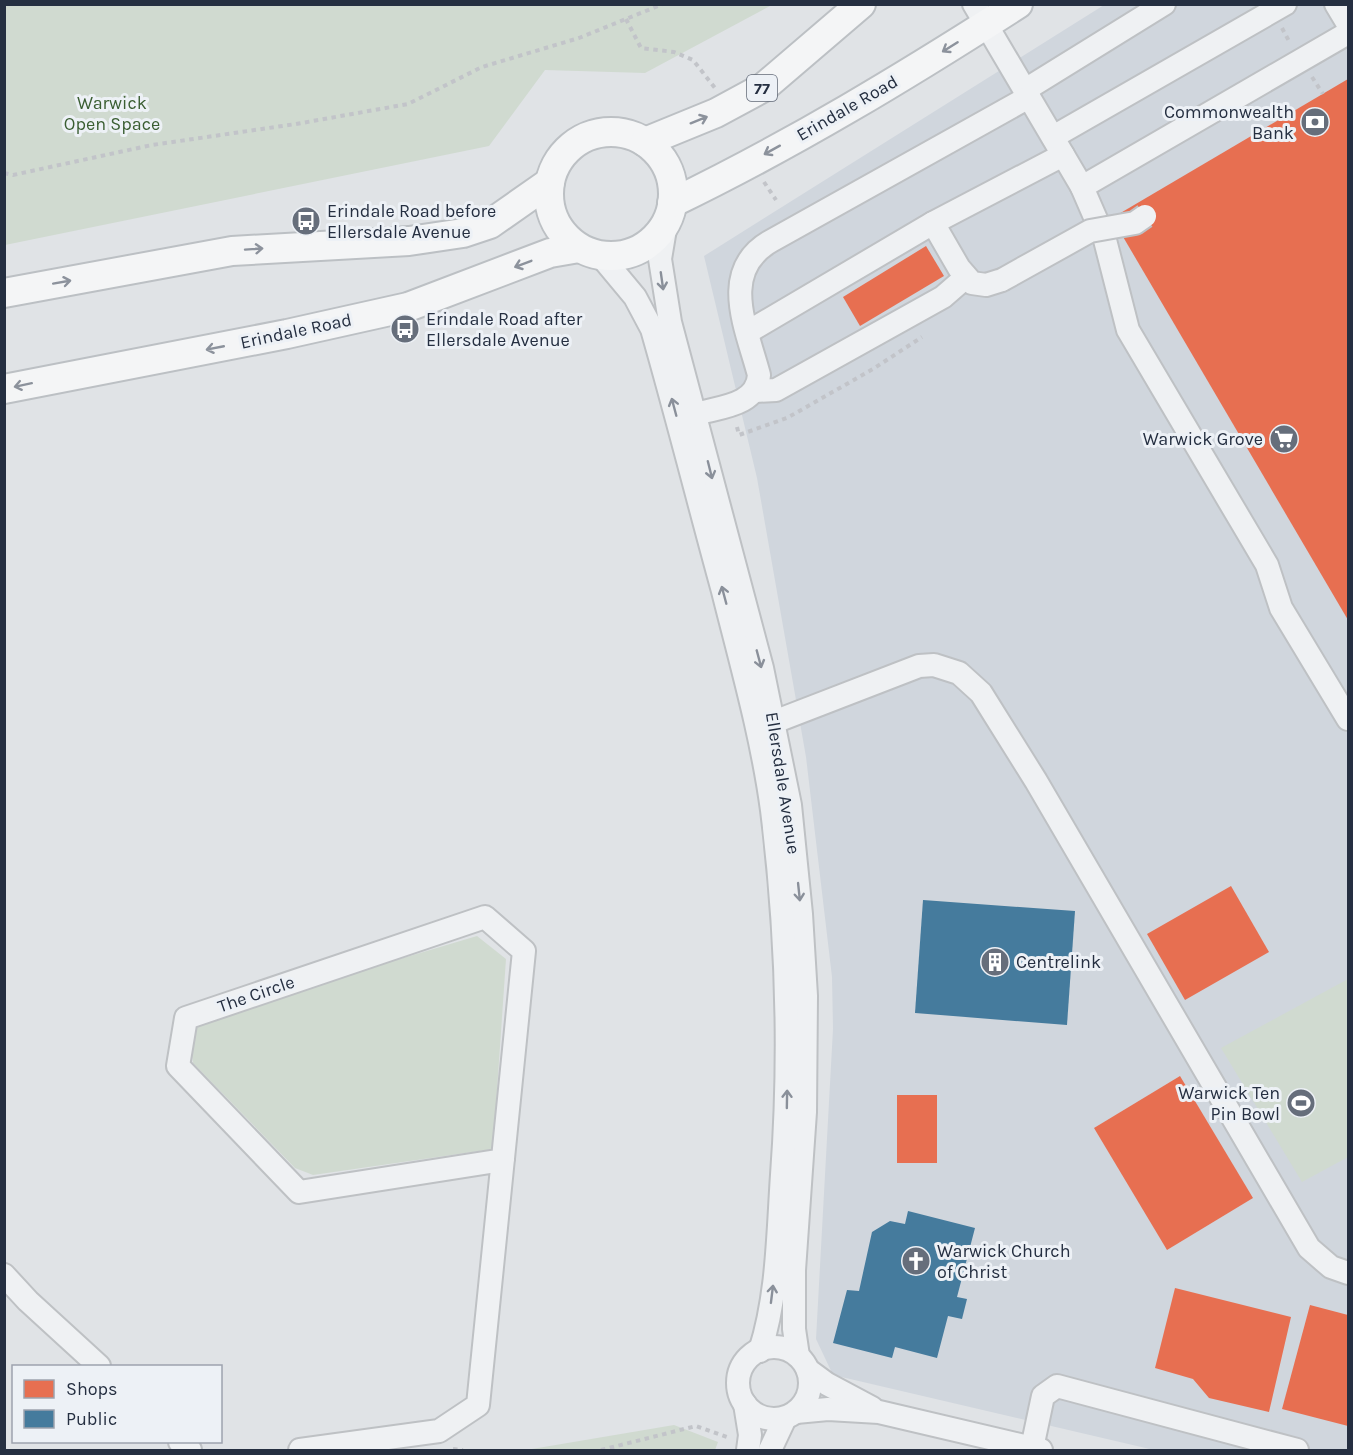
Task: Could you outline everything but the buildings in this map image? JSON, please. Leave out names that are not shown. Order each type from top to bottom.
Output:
[{"type":"main road","name":"77","points":[[645,142],[726,108],[764,87],[861,4]]},
{"type":"main road","name":"Erindale Road","points":[[4,389],[287,334],[408,307],[550,254],[590,251],[619,255],[638,250],[654,239],[669,213],[753,161],[861,102],[980,15],[1018,4]]},
{"type":"main road","points":[[590,251],[564,236],[554,219],[549,201],[550,182],[557,163],[569,147],[587,136],[606,132],[627,134],[645,142],[662,158],[671,180],[669,213]]},
{"type":"main road","points":[[4,293],[232,251],[409,241],[464,233],[490,224],[550,182]]},
{"type":"street","points":[[755,391],[759,375],[748,333],[739,282],[746,264],[760,247],[1027,94],[1164,4]]},
{"type":"street","points":[[748,333],[933,223],[1285,4]]},
{"type":"street","points":[[1336,4],[1348,24]]},
{"type":"street","points":[[980,15],[1082,187],[1106,240],[1128,330],[1268,565],[1281,608],[1348,718]]},
{"type":"street","points":[[1082,187],[1348,33]]},
{"type":"street","name":"Ellersdale Avenue","points":[[669,213],[660,259],[662,283],[669,322],[696,414],[765,725],[771,808],[783,916],[788,997],[786,1111],[776,1256],[768,1323],[760,1351],[747,1360],[740,1374],[739,1390],[745,1404],[756,1449]]},
{"type":"street","points":[[933,223],[966,277],[977,285],[1002,280],[1090,231],[1135,222],[1145,216]]},
{"type":"street","name":"Ellersdale Avenue","points":[[590,251],[635,297],[652,329],[790,805],[801,914],[806,996],[805,1112],[794,1270],[794,1329],[810,1389],[803,1406],[790,1415],[756,1449]]},
{"type":"street","points":[[696,414],[741,401],[755,391],[776,390],[944,297],[966,277]]},
{"type":"street","points":[[765,725],[919,666],[946,668],[969,680],[981,693],[1036,780],[1309,1248],[1331,1267],[1348,1273]]},
{"type":"street","name":"The Circle","points":[[300,1450],[439,1431],[478,1405],[503,1160],[524,951],[485,917],[186,1018],[178,1066],[299,1192],[503,1160]]},
{"type":"street","points":[[4,1275],[28,1301],[98,1365]]},
{"type":"street","points":[[760,1351],[783,1348],[826,1384],[879,1412]]},
{"type":"street","points":[[745,1404],[759,1416],[776,1419],[828,1409],[879,1412],[1037,1449],[1043,1396],[1058,1386],[1297,1450]]},
{"type":"path","points":[[4,173],[13,175],[152,145],[296,124],[408,104],[482,67],[579,38],[663,4]]},
{"type":"path","points":[[626,19],[641,48],[674,52],[693,60],[718,92],[726,108]]},
{"type":"path","points":[[753,161],[776,200]]},
{"type":"path","points":[[601,1450],[696,1426],[756,1449]]},
{"type":"shaded area","points":[[1104,5],[1348,5],[1348,1450],[1154,1450],[833,1375],[816,1339],[833,1029],[832,977],[806,757],[757,478],[704,256]]},
{"type":"green space","name":"Warwick Open Space","points":[[5,4],[772,5],[645,73],[545,70],[489,146],[5,245]]},
{"type":"green space","points":[[477,936],[506,959],[493,1149],[313,1175],[295,1168],[193,1063],[189,1036],[195,1020]]},
{"type":"green space","name":"Warwick Ten Pin Bowl","points":[[1348,979],[1348,1157],[1302,1182],[1221,1048]]},
{"type":"green space","points":[[674,1425],[718,1442],[715,1450],[526,1450]]},
{"type":"place","name":"Commonwealth Bank","points":[[1315,122]]},
{"type":"place","name":"Erindale Road before Ellersdale Avenue","points":[[306,221]]},
{"type":"place","name":"Erindale Road after Ellersdale Avenue","points":[[405,329]]},
{"type":"place","name":"Warwick Grove","points":[[1284,439]]},
{"type":"place","name":"Centrelink","points":[[995,962]]},
{"type":"place","name":"Warwick Ten Pin Bowl","points":[[1301,1103]]},
{"type":"place","name":"Warwick Church of Christ","points":[[916,1261]]}]
